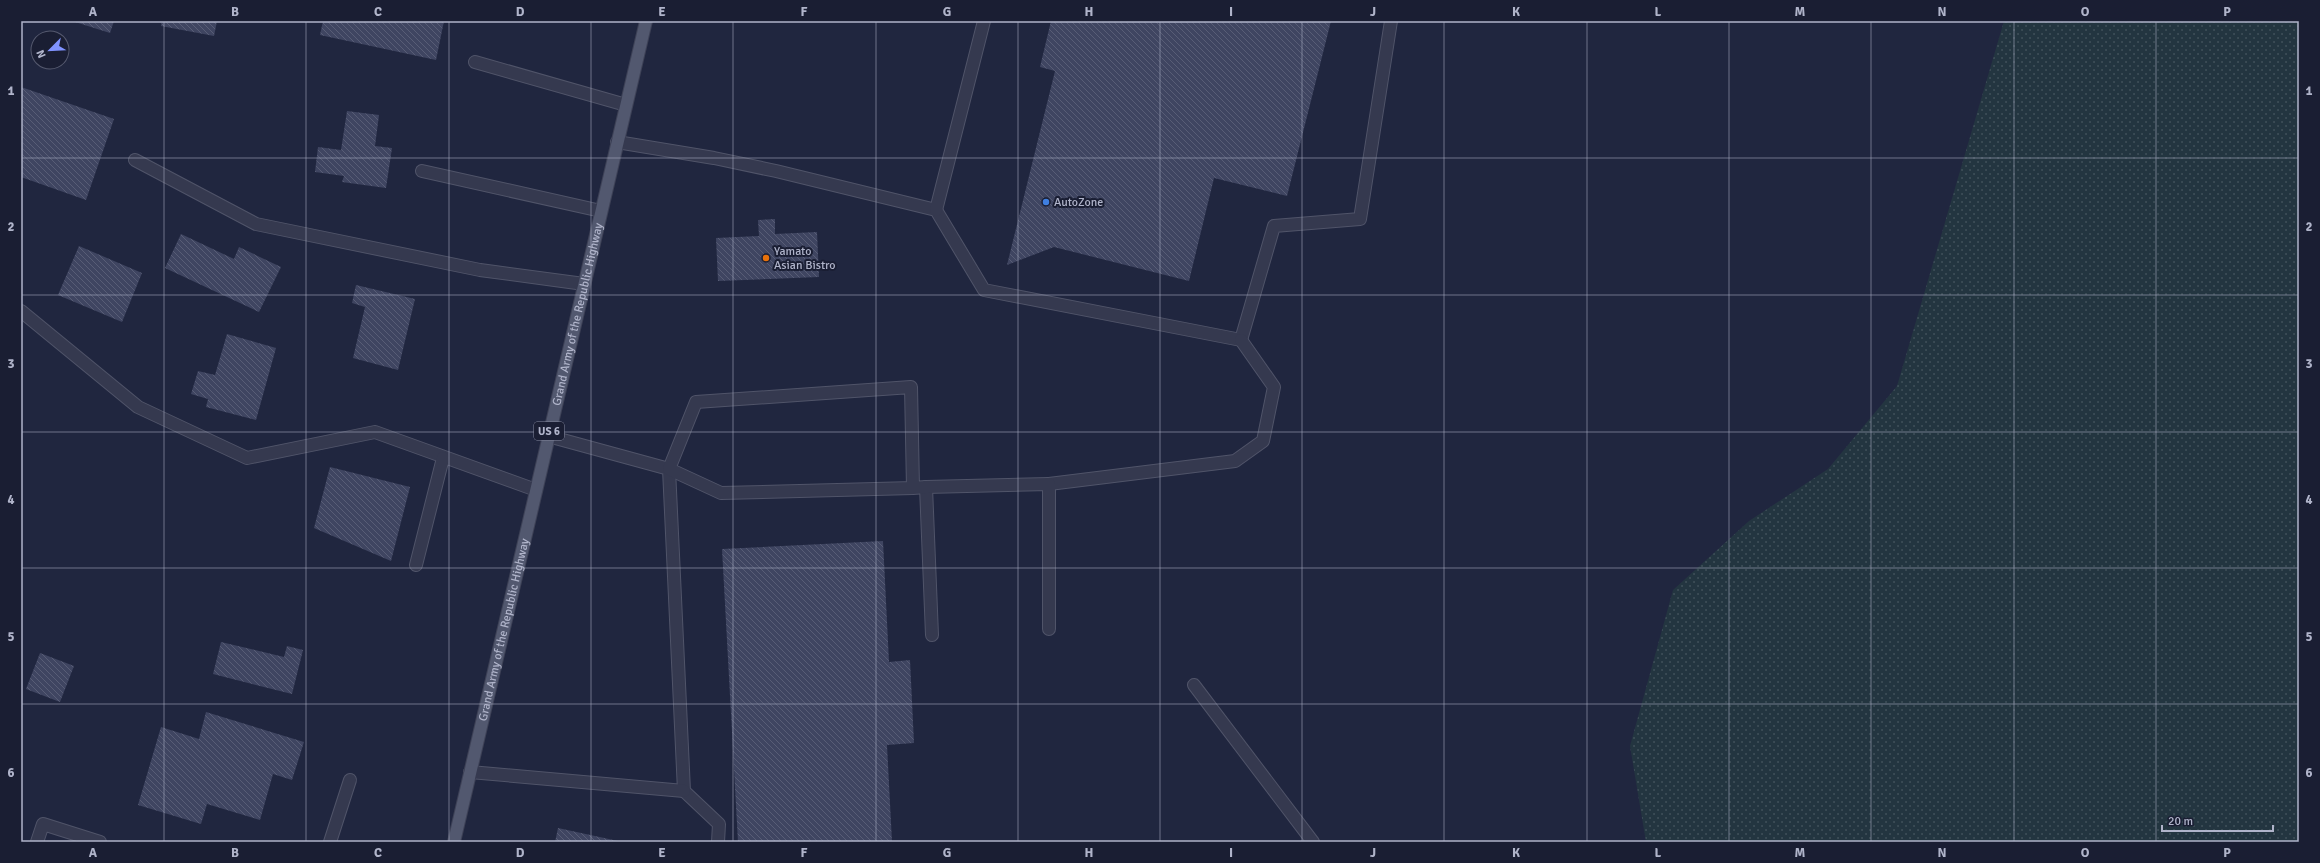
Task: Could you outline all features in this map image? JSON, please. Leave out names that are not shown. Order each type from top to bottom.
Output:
[{"type":"main road","name":"Grand Army of the Republic Highway","points":[[454,842],[646,21]]},
{"type":"lane","points":[[548,436],[669,469],[721,493],[1049,484],[1235,461],[1263,441],[1274,387],[1241,340],[984,290],[936,210],[984,21]]},
{"type":"lane","points":[[1241,340],[1274,226],[1360,219],[1392,21]]},
{"type":"lane","points":[[475,62],[626,105]]},
{"type":"lane","points":[[617,142],[745,164],[936,210]]},
{"type":"lane","points":[[134,160],[256,224],[480,270],[584,284]]},
{"type":"lane","points":[[422,171],[601,211]]},
{"type":"lane","points":[[21,311],[138,407],[247,458],[376,432],[443,458],[536,490]]},
{"type":"lane","points":[[684,791],[669,469],[696,402],[911,387],[913,488]]},
{"type":"lane","points":[[416,565],[443,458]]},
{"type":"lane","points":[[1049,484],[1050,629]]},
{"type":"lane","points":[[926,487],[932,635]]},
{"type":"lane","points":[[1194,685],[1313,842]]},
{"type":"lane","points":[[470,772],[684,791],[719,824],[718,842]]},
{"type":"lane","points":[[330,842],[350,780]]},
{"type":"lane","points":[[37,842],[43,824],[100,842]]},
{"type":"shaded area","points":[[2004,21],[2299,21],[2299,842],[1646,842],[1630,746],[1673,590],[1749,521],[1828,469],[1897,386]]},
{"type":"building","points":[[72,21],[114,21],[110,33]]},
{"type":"building","points":[[162,21],[217,21],[214,36],[161,26]]},
{"type":"building","points":[[323,21],[444,21],[436,60],[320,35]]},
{"type":"building","points":[[1051,21],[1331,21],[1287,196],[1214,178],[1189,281],[1054,247],[1007,265],[1055,71],[1040,67]]},
{"type":"building","points":[[21,87],[114,119],[86,200],[21,177]]},
{"type":"building","points":[[347,111],[379,115],[375,146],[392,148],[386,188],[342,182],[344,176],[315,172],[318,147],[341,150]]},
{"type":"building","points":[[775,219],[775,234],[817,232],[819,277],[718,281],[716,238],[759,236],[758,220]]},
{"type":"building","points":[[181,234],[234,259],[239,247],[281,267],[259,312],[165,268]]},
{"type":"building","points":[[79,246],[142,273],[122,322],[58,295]]},
{"type":"building","points":[[356,285],[415,299],[398,370],[353,358],[365,307],[352,303]]},
{"type":"building","points":[[227,334],[276,348],[256,420],[206,407],[208,399],[191,394],[198,371],[215,375]]},
{"type":"building","points":[[330,467],[410,487],[391,561],[314,528]]},
{"type":"building","points":[[883,541],[889,662],[910,660],[914,743],[887,745],[892,842],[738,842],[722,549]]},
{"type":"building","points":[[221,642],[284,657],[287,646],[303,650],[292,694],[213,674]]},
{"type":"building","points":[[40,653],[74,666],[60,702],[26,689]]},
{"type":"building","points":[[206,712],[304,742],[292,780],[273,774],[260,820],[207,804],[201,824],[138,805],[161,727],[199,739]]},
{"type":"building","points":[[558,828],[618,841],[618,842],[555,842]]},
{"type":"place","name":"AutoZone","points":[[1046,202]]},
{"type":"place","name":"Yamato Asian Bistro","points":[[766,258]]}]
